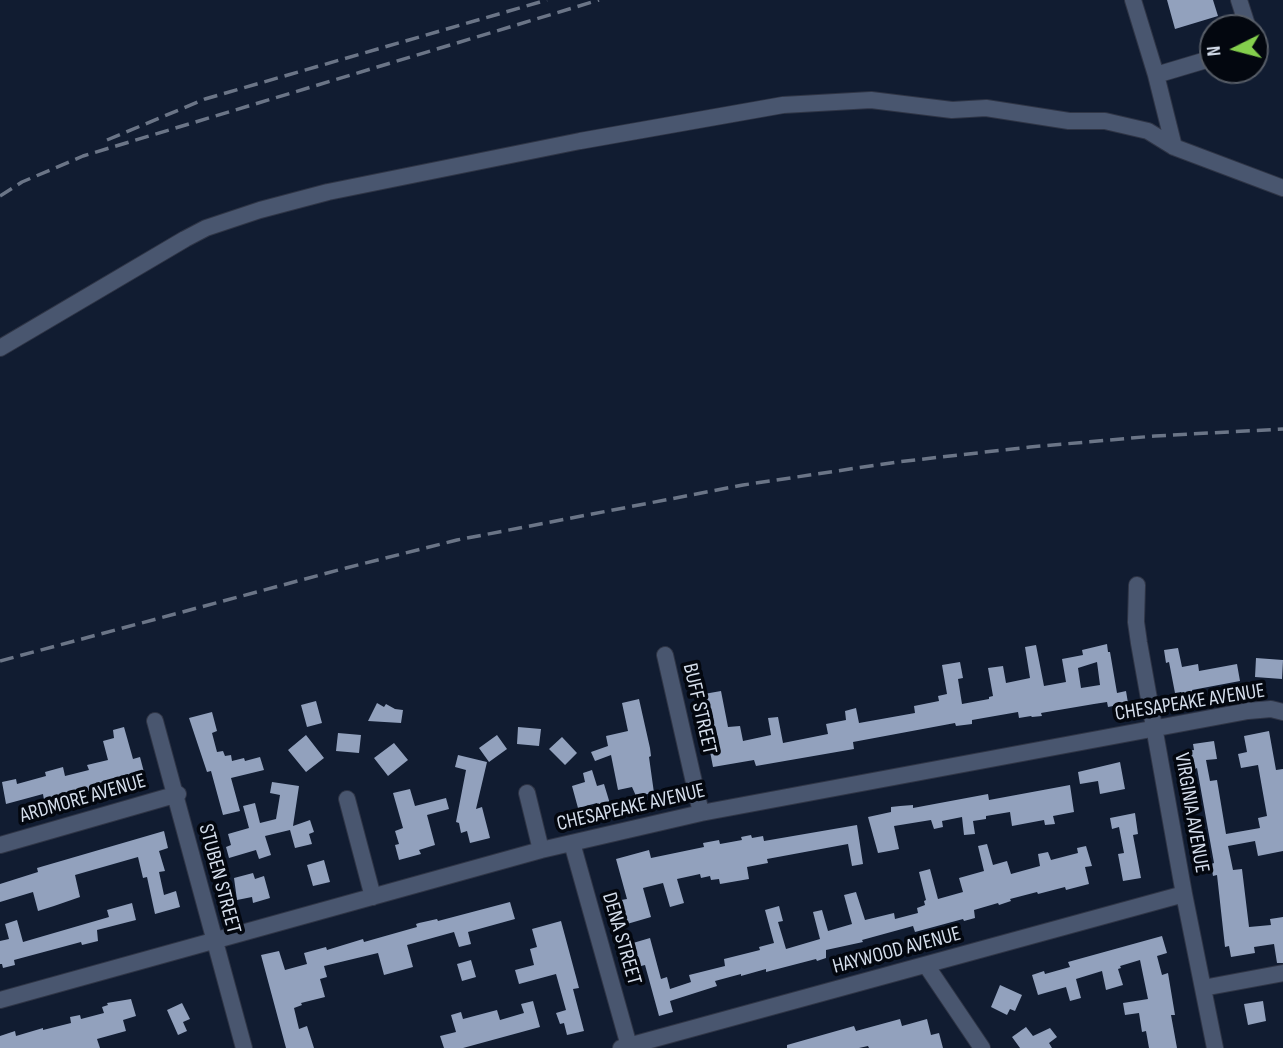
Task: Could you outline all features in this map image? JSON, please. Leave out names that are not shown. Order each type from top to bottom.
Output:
[{"type":"street","points":[[1133,0],[1174,147]]},
{"type":"street","points":[[1156,75],[1199,62]]},
{"type":"street","points":[[0,348],[185,239],[206,228],[260,210],[328,192],[567,144],[783,105],[871,100],[952,110],[986,108],[1069,121],[1105,121],[1148,131],[1174,147],[1283,188]]},
{"type":"street","name":"VIRGINIA AVENUE","points":[[1137,585],[1136,622],[1184,894],[1215,1048]]},
{"type":"street","name":"BUFF STREET","points":[[665,655],[701,813]]},
{"type":"street","name":"CHESAPEAKE AVENUE","points":[[0,1000],[541,850],[701,813],[1248,711],[1271,709],[1283,712]]},
{"type":"street","name":"STUBEN STREET","points":[[155,721],[244,1048]]},
{"type":"street","points":[[527,793],[541,850]]},
{"type":"street","name":"ARDMORE AVENUE","points":[[0,845],[176,794]]},
{"type":"street","points":[[347,799],[373,897]]},
{"type":"street","name":"DENA STREET","points":[[572,843],[625,1047]]},
{"type":"street","name":"HAYWOOD AVENUE","points":[[625,1047],[1184,894]]},
{"type":"street","points":[[926,965],[982,1048]]},
{"type":"street","points":[[1203,988],[1283,973]]},
{"type":"building","points":[[1167,0],[1213,0],[1217,14],[1199,14],[1199,22],[1175,29]]},
{"type":"building","points":[[1107,644],[1117,693],[1126,691],[1128,703],[1108,707],[1107,702],[1041,713],[1042,716],[1032,717],[1019,718],[1018,712],[972,720],[972,724],[956,726],[955,723],[853,742],[854,749],[756,766],[754,760],[713,767],[708,741],[713,741],[704,694],[721,691],[728,727],[740,726],[743,741],[771,735],[768,718],[778,717],[783,743],[828,734],[826,724],[846,720],[845,711],[856,708],[859,723],[915,713],[914,706],[939,701],[938,696],[947,694],[942,665],[960,662],[963,678],[958,679],[962,704],[993,696],[988,668],[1003,666],[1006,683],[1030,678],[1025,647],[1036,645],[1044,686],[1066,682],[1062,659],[1083,655],[1082,650]],"holes":[[[1097,662],[1100,685],[1081,688],[1078,668]]]},
{"type":"building","points":[[1178,648],[1182,667],[1198,664],[1199,671],[1237,664],[1240,681],[1192,690],[1194,696],[1183,698],[1181,692],[1175,693],[1164,650]]},
{"type":"building","points":[[1256,658],[1283,660],[1282,679],[1255,677]]},
{"type":"building","points":[[639,699],[650,748],[654,793],[636,796],[632,787],[618,790],[611,755],[595,761],[591,752],[608,746],[606,736],[628,731],[622,703]]},
{"type":"building","points":[[316,701],[322,723],[307,727],[301,705]]},
{"type":"building","points":[[377,703],[403,710],[401,723],[368,721]]},
{"type":"building","points":[[212,712],[217,731],[212,733],[217,752],[223,751],[225,756],[231,755],[232,761],[260,757],[264,770],[231,778],[240,811],[223,815],[211,771],[207,772],[189,718]]},
{"type":"building","points":[[124,727],[133,759],[140,757],[145,776],[120,783],[119,778],[100,783],[101,787],[88,791],[87,787],[69,792],[70,796],[52,801],[51,798],[44,800],[43,794],[6,804],[2,782],[16,779],[17,784],[46,776],[45,772],[63,767],[65,776],[89,770],[87,765],[108,760],[103,741],[114,738],[113,730]]},
{"type":"building","points":[[518,727],[541,729],[539,746],[517,744]]},
{"type":"building","points":[[1269,731],[1276,770],[1283,769],[1283,851],[1258,856],[1255,841],[1228,846],[1233,870],[1242,869],[1249,927],[1271,925],[1270,919],[1283,917],[1283,963],[1277,963],[1274,944],[1254,947],[1255,953],[1231,957],[1229,946],[1225,947],[1217,875],[1213,876],[1211,864],[1214,863],[1197,768],[1195,769],[1194,763],[1190,764],[1187,751],[1194,750],[1193,744],[1214,741],[1217,759],[1206,760],[1210,781],[1217,780],[1226,834],[1260,828],[1258,818],[1267,816],[1258,765],[1241,768],[1238,754],[1247,752],[1244,736]]},
{"type":"building","points":[[338,733],[361,735],[359,753],[336,751]]},
{"type":"building","points":[[306,735],[324,758],[306,772],[288,750]]},
{"type":"building","points":[[497,735],[507,749],[489,762],[479,748]]},
{"type":"building","points":[[562,737],[577,753],[565,765],[549,749]]},
{"type":"building","points":[[394,743],[408,760],[388,776],[374,758]]},
{"type":"building","points":[[458,755],[487,762],[476,809],[482,807],[490,838],[470,843],[467,831],[461,833],[459,823],[456,822],[466,770],[455,767]]},
{"type":"building","points":[[1120,762],[1125,789],[1100,794],[1098,781],[1080,784],[1078,772]]},
{"type":"building","points":[[592,770],[597,786],[604,784],[611,807],[599,810],[597,803],[578,808],[572,786],[585,782],[583,773]]},
{"type":"building","points":[[272,782],[299,786],[293,826],[310,820],[314,832],[309,834],[312,844],[295,848],[290,830],[265,836],[271,855],[259,859],[256,850],[229,858],[226,847],[231,845],[228,834],[249,828],[243,806],[255,803],[260,823],[276,819],[280,795],[270,793]]},
{"type":"building","points":[[1070,785],[1074,812],[1053,816],[1055,824],[1045,825],[1044,820],[1012,826],[1010,812],[973,821],[975,834],[964,835],[962,817],[942,821],[943,827],[934,829],[931,820],[894,826],[899,849],[878,853],[868,817],[891,812],[891,807],[913,805],[913,808],[988,794],[989,800]]},
{"type":"building","points":[[410,789],[415,806],[446,798],[449,809],[427,815],[435,845],[419,850],[421,854],[399,860],[395,845],[399,844],[395,831],[403,828],[393,793]]},
{"type":"building","points":[[1135,813],[1138,834],[1133,835],[1141,878],[1123,881],[1118,854],[1124,853],[1119,827],[1112,829],[1110,818]]},
{"type":"building","points":[[857,825],[863,864],[852,866],[848,844],[767,859],[768,863],[747,867],[749,879],[720,884],[719,879],[711,880],[710,876],[701,878],[700,874],[677,879],[684,903],[670,907],[663,883],[643,888],[651,917],[627,924],[621,900],[627,899],[616,859],[649,850],[651,858],[704,847],[703,843],[719,840],[720,844],[742,840],[741,837],[751,835],[752,838],[763,836],[764,841]]},
{"type":"building","points":[[164,831],[168,848],[159,851],[165,871],[159,872],[164,895],[176,891],[180,907],[155,914],[147,877],[143,878],[138,857],[75,875],[80,897],[54,906],[38,911],[33,892],[0,902],[0,884],[38,872],[37,868]]},
{"type":"building","points":[[987,844],[993,865],[1007,861],[1011,874],[1040,866],[1038,854],[1048,852],[1051,860],[1078,853],[1077,848],[1086,846],[1092,866],[1085,867],[1089,884],[1010,899],[1011,901],[999,905],[998,903],[974,910],[975,918],[964,921],[963,919],[915,932],[913,926],[862,940],[863,942],[826,950],[826,958],[817,961],[816,959],[715,981],[717,986],[670,1001],[673,1012],[659,1016],[645,965],[637,967],[633,943],[650,938],[661,979],[667,977],[670,989],[691,982],[689,975],[725,966],[724,959],[760,950],[759,947],[774,943],[765,910],[779,906],[783,921],[778,922],[786,949],[820,939],[813,912],[822,910],[828,931],[852,924],[844,895],[856,892],[865,920],[894,913],[895,919],[918,913],[917,908],[925,905],[926,900],[919,872],[930,869],[938,899],[963,892],[959,878],[984,871],[978,846]]},
{"type":"building","points":[[324,860],[330,882],[313,886],[307,865]]},
{"type":"building","points":[[253,873],[255,879],[264,876],[270,898],[253,903],[252,897],[237,900],[234,878]]},
{"type":"building","points":[[510,902],[515,919],[468,932],[471,944],[459,947],[454,932],[407,945],[413,967],[384,975],[378,953],[324,966],[327,977],[320,979],[325,997],[301,1003],[302,1005],[294,1008],[299,1029],[307,1026],[314,1048],[286,1048],[261,955],[279,951],[285,970],[307,964],[304,953],[326,947],[327,950],[363,939],[364,942],[417,927],[416,924],[419,923],[438,921]]},
{"type":"building","points":[[132,903],[136,920],[97,930],[98,941],[82,945],[81,942],[14,960],[15,965],[3,968],[0,964],[0,941],[9,939],[5,924],[17,920],[23,942],[109,917],[107,910]]},
{"type":"building","points":[[561,921],[579,988],[573,989],[584,1031],[567,1035],[564,1023],[560,1024],[556,1013],[566,1010],[556,974],[519,984],[515,970],[534,965],[530,949],[537,947],[532,929]]},
{"type":"building","points":[[1162,936],[1167,953],[1157,956],[1162,975],[1168,973],[1177,1048],[1149,1048],[1146,1031],[1142,1032],[1139,1013],[1125,1015],[1123,1003],[1148,999],[1140,960],[1120,966],[1118,969],[1123,985],[1106,990],[1102,971],[1076,979],[1081,998],[1070,1001],[1066,987],[1038,995],[1032,975],[1070,967],[1068,962]]},
{"type":"building","points":[[471,960],[476,977],[462,981],[457,964]]},
{"type":"building","points":[[1000,985],[1022,995],[1015,1011],[1010,1009],[1007,1015],[991,1007]]},
{"type":"building","points":[[131,999],[136,1016],[123,1020],[126,1031],[97,1039],[100,1048],[0,1048],[0,1036],[15,1031],[16,1036],[71,1023],[70,1017],[80,1015],[81,1019],[104,1013],[102,1007],[108,1005],[107,1003]]},
{"type":"building","points":[[533,1001],[540,1027],[463,1048],[444,1048],[440,1036],[456,1032],[451,1015],[461,1012],[463,1019],[497,1010],[500,1020],[524,1013],[521,1004]]},
{"type":"building","points":[[1263,1001],[1266,1021],[1248,1025],[1244,1004]]},
{"type":"building","points":[[182,1003],[190,1019],[183,1022],[187,1031],[178,1035],[167,1010]]},
{"type":"building","points":[[900,1019],[902,1026],[927,1019],[931,1035],[939,1033],[943,1048],[787,1048],[787,1045],[854,1026],[856,1031]]},
{"type":"building","points":[[1026,1027],[1033,1036],[1050,1028],[1057,1037],[1049,1043],[1052,1048],[1020,1048],[1012,1037]]},
{"type":"railway","points":[[107,140],[205,99],[547,0]]},
{"type":"railway","points":[[0,196],[22,182],[83,156],[599,0]]},
{"type":"railway","points":[[0,661],[457,540],[743,485],[897,462],[1030,447],[1155,436],[1283,429]]}]
